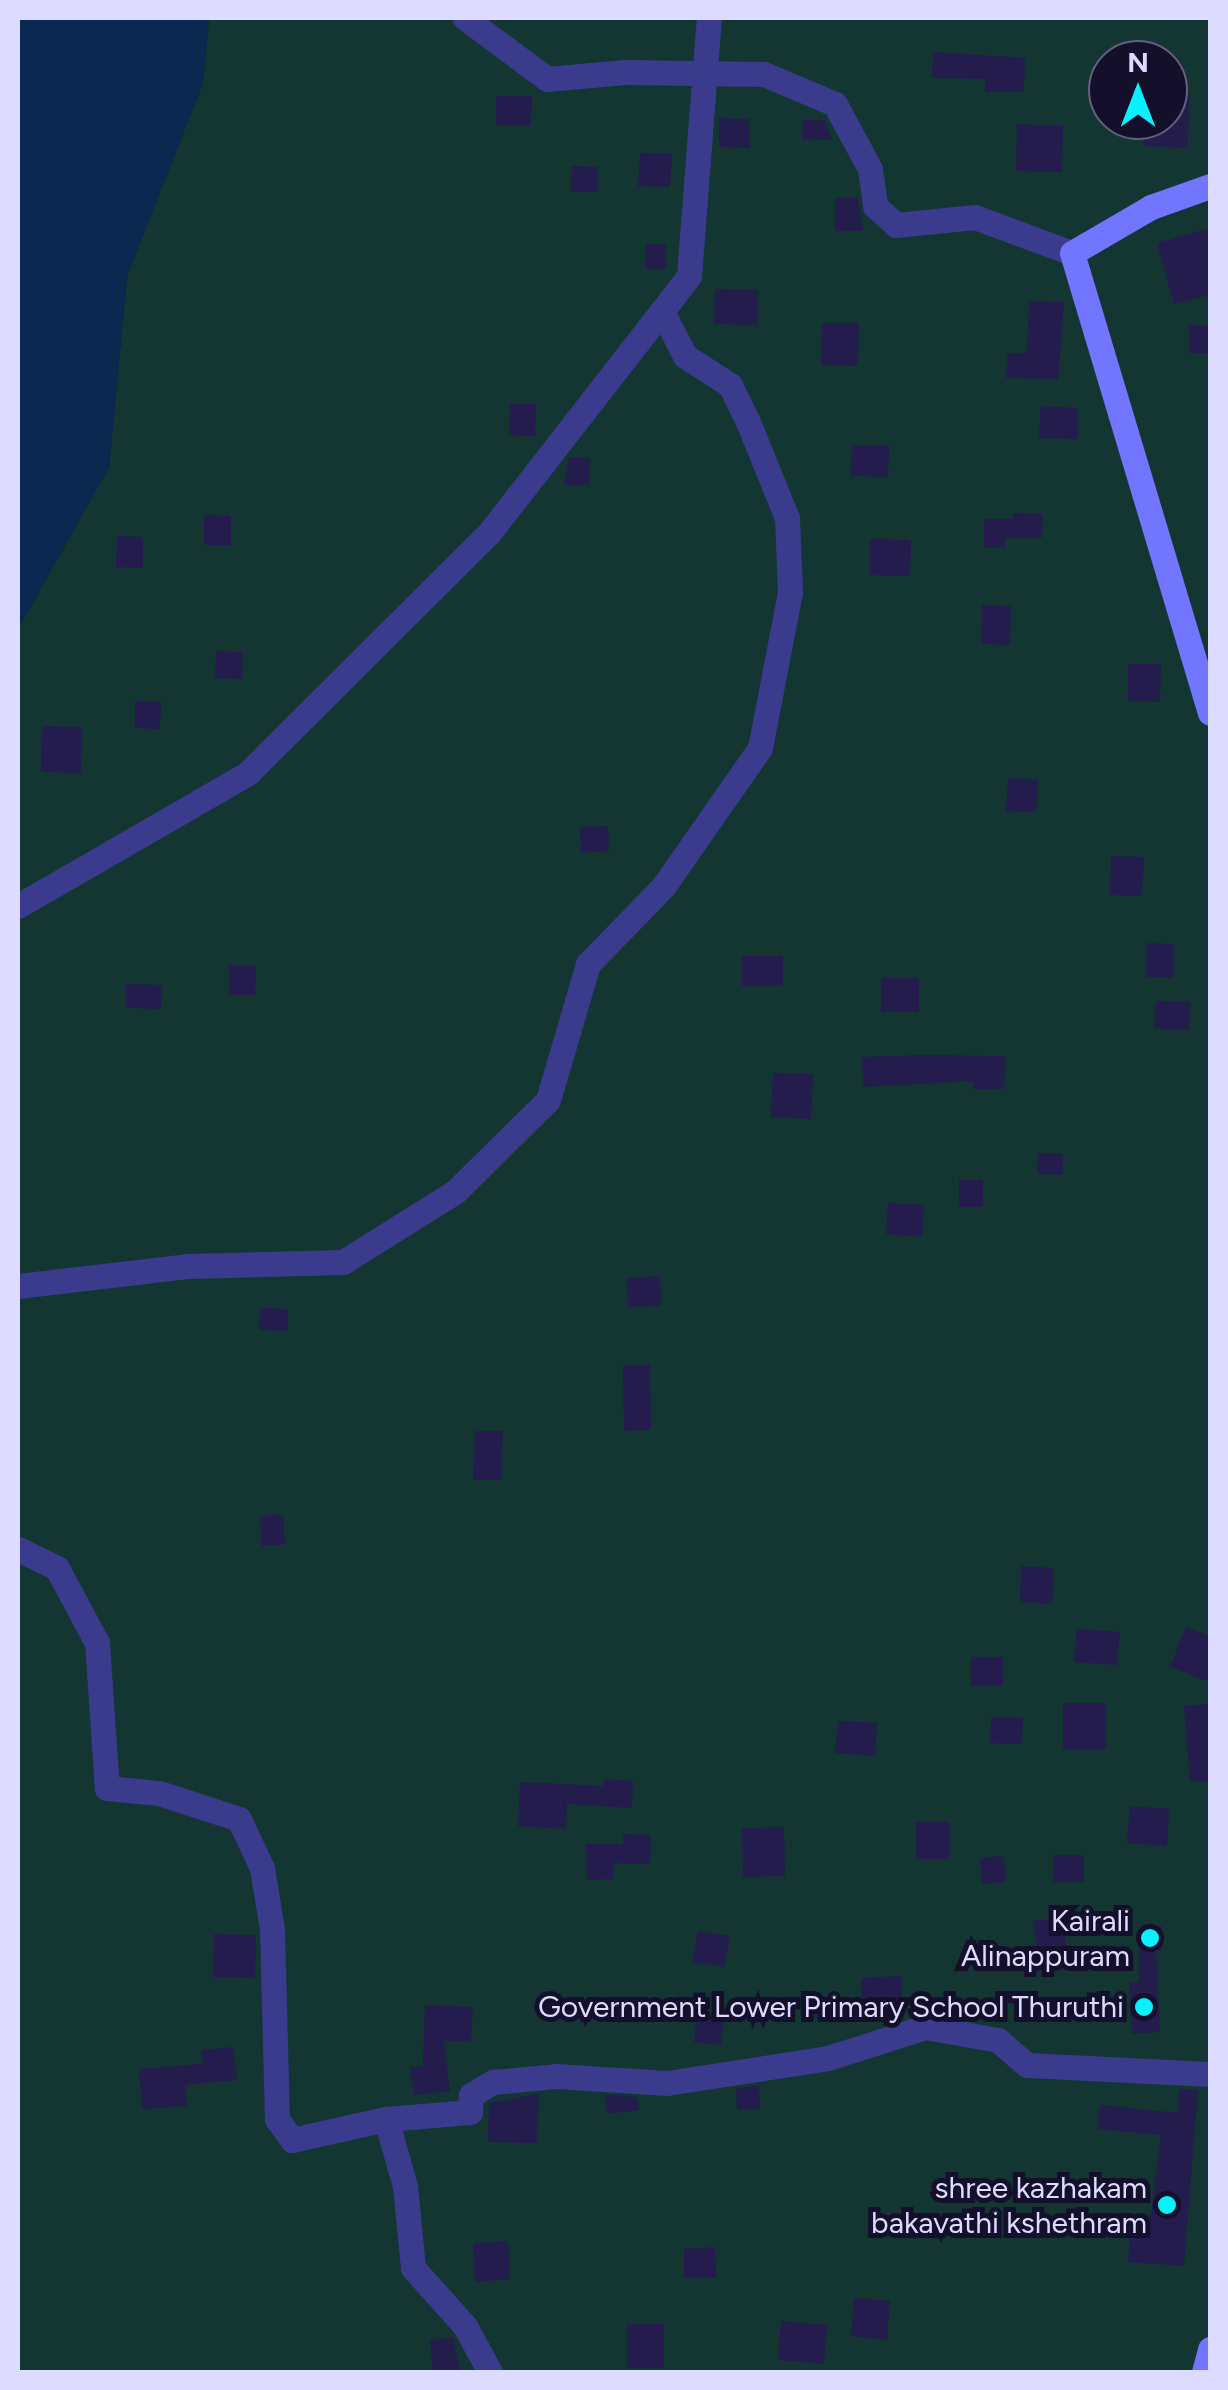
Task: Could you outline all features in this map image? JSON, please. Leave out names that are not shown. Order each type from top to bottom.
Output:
[{"type":"main road","points":[[1210,186],[1151,207],[1072,254],[1210,713]]},
{"type":"main road","points":[[1204,2372],[1210,2349]]},
{"type":"street","points":[[465,18],[547,79],[625,72],[764,74],[836,104],[870,169],[875,206],[896,226],[975,217],[1072,254]]},
{"type":"street","points":[[18,906],[248,773],[489,533],[690,276],[709,18]]},
{"type":"street","points":[[18,1286],[187,1266],[343,1262],[456,1191],[548,1100],[588,964],[663,887],[760,748],[790,592],[786,518],[748,422],[730,384],[685,356],[662,311]]},
{"type":"street","points":[[18,1550],[57,1568],[97,1643],[107,1788],[159,1793],[239,1819],[262,1868],[272,1929],[277,2119],[292,2140],[386,2120],[470,2112],[471,2096],[493,2082],[556,2076],[667,2083],[828,2058],[925,2027],[998,2040],[1027,2064],[1210,2074]]},
{"type":"street","points":[[386,2120],[405,2186],[413,2268],[465,2326],[490,2372]]},
{"type":"green space","points":[[209,18],[1210,18],[1210,2372],[18,2372],[18,629],[109,467],[127,275],[203,83]]},
{"type":"water","points":[[18,18],[209,18],[203,83],[127,275],[109,467],[18,629]]},
{"type":"building","points":[[933,52],[1025,58],[1024,92],[985,92],[985,79],[932,78]]},
{"type":"building","points":[[496,96],[532,96],[531,126],[496,126]]},
{"type":"building","points":[[1189,97],[1188,148],[1143,146],[1143,140],[1188,140]]},
{"type":"building","points":[[719,118],[750,119],[750,148],[719,147]]},
{"type":"building","points":[[803,120],[825,120],[832,140],[802,139]]},
{"type":"building","points":[[1017,124],[1063,126],[1062,172],[1016,171]]},
{"type":"building","points":[[640,153],[672,154],[670,187],[638,186]]},
{"type":"building","points":[[572,166],[598,167],[597,192],[571,192]]},
{"type":"building","points":[[835,198],[858,198],[863,231],[835,231]]},
{"type":"building","points":[[1210,228],[1210,295],[1174,304],[1157,243]]},
{"type":"building","points":[[645,244],[666,244],[666,269],[645,269]]},
{"type":"building","points":[[715,289],[758,290],[757,325],[714,324]]},
{"type":"building","points":[[1029,301],[1064,302],[1058,379],[1006,378],[1007,353],[1027,353]]},
{"type":"building","points":[[822,323],[859,323],[858,366],[821,365]]},
{"type":"building","points":[[1189,325],[1210,326],[1210,353],[1189,353]]},
{"type":"building","points":[[510,404],[536,404],[535,436],[509,435]]},
{"type":"building","points":[[1041,406],[1078,408],[1077,439],[1039,438]]},
{"type":"building","points":[[852,445],[889,445],[888,477],[851,476]]},
{"type":"building","points":[[569,457],[590,458],[589,485],[564,485]]},
{"type":"building","points":[[1013,513],[1043,514],[1042,538],[1005,538],[1005,548],[984,548],[984,519],[1013,519]]},
{"type":"building","points":[[204,515],[231,516],[231,545],[204,545]]},
{"type":"building","points":[[117,536],[143,537],[143,568],[116,567]]},
{"type":"building","points":[[870,539],[911,540],[910,576],[870,575]]},
{"type":"building","points":[[982,605],[1011,606],[1010,645],[981,644]]},
{"type":"building","points":[[216,651],[243,652],[242,679],[215,678]]},
{"type":"building","points":[[1128,664],[1161,664],[1160,702],[1128,701]]},
{"type":"building","points":[[135,701],[161,701],[160,729],[135,728]]},
{"type":"building","points":[[42,726],[82,727],[81,773],[41,772]]},
{"type":"building","points":[[1008,778],[1038,780],[1036,812],[1006,811]]},
{"type":"building","points":[[608,826],[609,851],[581,853],[580,827]]},
{"type":"building","points":[[1111,856],[1144,857],[1142,896],[1110,895]]},
{"type":"building","points":[[1147,943],[1174,944],[1173,978],[1146,977]]},
{"type":"building","points":[[742,956],[783,956],[783,986],[742,986]]},
{"type":"building","points":[[229,966],[256,966],[255,995],[229,995]]},
{"type":"building","points":[[881,978],[919,978],[919,1012],[881,1012]]},
{"type":"building","points":[[126,984],[162,985],[161,1009],[126,1008]]},
{"type":"building","points":[[1156,1001],[1190,1002],[1189,1030],[1154,1028]]},
{"type":"building","points":[[1005,1056],[1004,1089],[973,1089],[974,1081],[863,1087],[862,1057]]},
{"type":"building","points":[[773,1073],[813,1074],[811,1119],[771,1117]]},
{"type":"building","points":[[1038,1153],[1063,1153],[1062,1175],[1037,1174]]},
{"type":"building","points":[[959,1180],[983,1180],[983,1207],[959,1207]]},
{"type":"building","points":[[888,1203],[924,1205],[922,1237],[886,1234]]},
{"type":"building","points":[[660,1276],[661,1306],[628,1307],[627,1278]]},
{"type":"building","points":[[260,1308],[288,1309],[288,1331],[259,1330]]},
{"type":"building","points":[[623,1365],[650,1365],[651,1430],[624,1431]]},
{"type":"building","points":[[475,1431],[503,1431],[501,1480],[473,1480]]},
{"type":"building","points":[[283,1515],[285,1544],[262,1546],[260,1516]]},
{"type":"building","points":[[1021,1566],[1054,1568],[1052,1604],[1020,1602]]},
{"type":"building","points":[[1186,1627],[1210,1636],[1210,1682],[1170,1667]]},
{"type":"building","points":[[1077,1629],[1120,1632],[1117,1665],[1074,1662]]},
{"type":"building","points":[[971,1657],[1003,1657],[1003,1685],[971,1686]]},
{"type":"building","points":[[1063,1703],[1106,1703],[1106,1749],[1063,1749]]},
{"type":"building","points":[[1210,1704],[1210,1781],[1190,1782],[1184,1706]]},
{"type":"building","points":[[991,1717],[1023,1718],[1022,1744],[990,1743]]},
{"type":"building","points":[[838,1721],[877,1723],[875,1756],[835,1753]]},
{"type":"building","points":[[604,1779],[633,1781],[632,1808],[567,1804],[566,1829],[518,1826],[520,1782],[603,1786]]},
{"type":"building","points":[[1130,1806],[1169,1809],[1167,1846],[1127,1843]]},
{"type":"building","points":[[916,1822],[949,1822],[949,1859],[916,1859]]},
{"type":"building","points":[[784,1827],[785,1876],[743,1877],[742,1828]]},
{"type":"building","points":[[623,1834],[651,1835],[650,1864],[613,1863],[613,1879],[587,1880],[586,1844],[623,1844]]},
{"type":"building","points":[[1053,1855],[1084,1855],[1084,1882],[1053,1882]]},
{"type":"building","points":[[1004,1856],[1006,1882],[982,1884],[980,1858]]},
{"type":"building","points":[[1062,1918],[1066,1945],[1037,1949],[1033,1921]]},
{"type":"building","points":[[1140,1926],[1162,1926],[1161,1951],[1156,1951],[1160,2032],[1132,2034],[1129,1982],[1139,1982]]},
{"type":"building","points":[[698,1931],[730,1936],[724,1967],[692,1962]]},
{"type":"building","points":[[214,1934],[256,1935],[255,1978],[213,1977]]},
{"type":"building","points":[[901,1976],[902,2014],[862,2015],[861,1978]]},
{"type":"building","points":[[425,2005],[473,2007],[471,2042],[444,2041],[450,2091],[414,2095],[410,2067],[423,2066]]},
{"type":"building","points":[[697,2016],[724,2018],[721,2045],[694,2042]]},
{"type":"building","points":[[233,2047],[237,2080],[185,2085],[187,2106],[142,2109],[139,2069],[203,2064],[201,2050]]},
{"type":"building","points":[[759,2085],[760,2109],[737,2110],[736,2089]]},
{"type":"building","points":[[1179,2089],[1198,2090],[1184,2266],[1128,2262],[1132,2214],[1151,2215],[1161,2135],[1098,2129],[1100,2105],[1178,2113]]},
{"type":"building","points":[[539,2094],[537,2143],[488,2142],[489,2103]]},
{"type":"building","points":[[605,2095],[637,2097],[639,2110],[607,2114]]},
{"type":"building","points":[[508,2241],[510,2279],[475,2282],[473,2244]]},
{"type":"building","points":[[715,2247],[716,2278],[684,2278],[684,2249]]},
{"type":"building","points":[[854,2298],[890,2301],[887,2340],[851,2336]]},
{"type":"building","points":[[781,2321],[827,2325],[824,2364],[778,2360]]},
{"type":"building","points":[[627,2324],[664,2324],[664,2368],[627,2368]]},
{"type":"building","points":[[453,2338],[460,2369],[433,2372],[430,2340]]},
{"type":"place","name":"Kairali Alinappuram","points":[[1150,1938]]},
{"type":"place","name":"Government Lower Primary School Thuruthi","points":[[1144,2007]]},
{"type":"place","name":"shree kazhakam bakavathi kshethram","points":[[1167,2205]]}]
